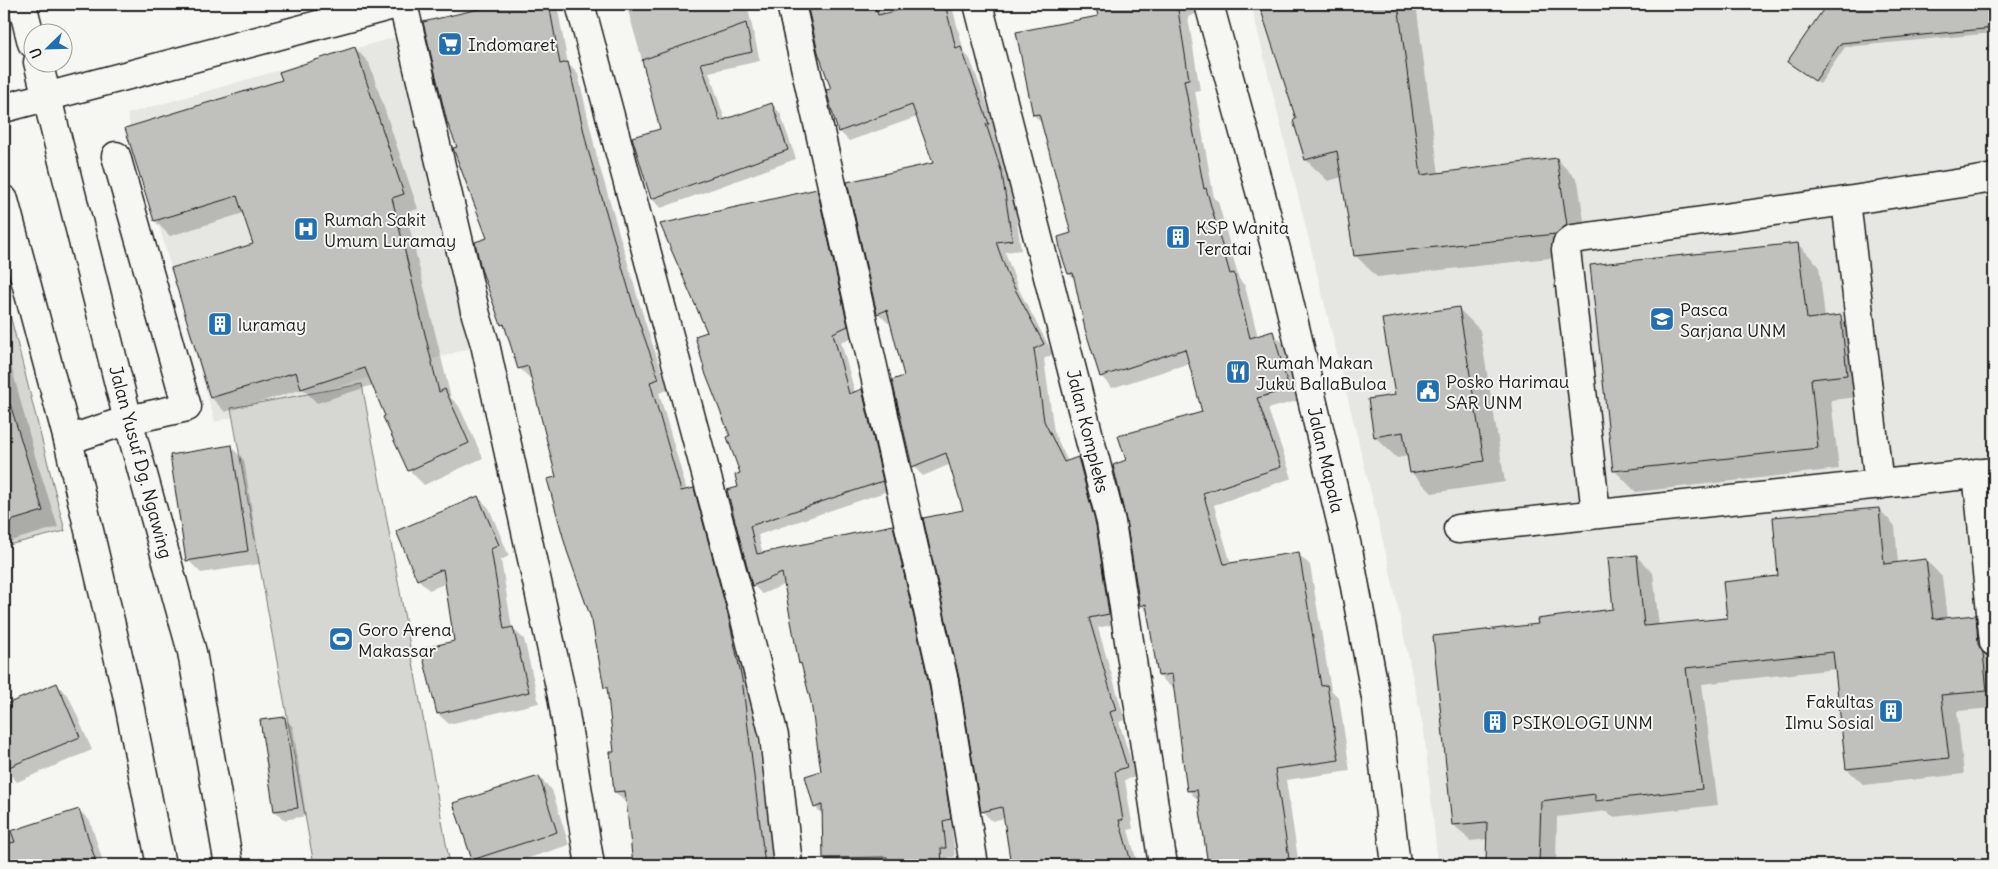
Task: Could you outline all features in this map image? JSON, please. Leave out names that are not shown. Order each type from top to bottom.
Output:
[{"type":"street","points":[[22,4],[27,22]]},
{"type":"street","points":[[4,108],[397,4]]},
{"type":"street","points":[[403,4],[476,315],[485,344],[560,687],[590,865]]},
{"type":"street","points":[[580,4],[745,619],[774,736],[788,865]]},
{"type":"street","points":[[791,4],[944,682],[974,865]]},
{"type":"street","name":"Jalan Kompleks","points":[[978,4],[1111,522],[1163,865]]},
{"type":"street","name":"Jalan Mapala","points":[[1209,4],[1281,268],[1349,555],[1376,698],[1396,865]]},
{"type":"street","name":"Jalan Yusuf Dg. Ngawing","points":[[41,72],[128,420],[192,652],[229,865]]},
{"type":"street","points":[[68,440],[128,420],[187,407],[116,156]]},
{"type":"street","points":[[1596,513],[1566,250],[1567,244],[1578,238],[1846,201],[1994,178]]},
{"type":"street","points":[[4,200],[68,440],[127,694],[161,865]]},
{"type":"street","points":[[1846,201],[1879,485]]},
{"type":"street","points":[[1458,529],[1985,473],[1994,642]]},
{"type":"shaded area","name":"Pasca Sarjana UNM","points":[[1251,4],[1994,4],[1994,865],[1438,865],[1424,731],[1389,566]]},
{"type":"shaded area","name":"Rumah Sakit Umum Luramay","points":[[396,37],[485,344],[215,422],[127,114]]},
{"type":"shaded area","points":[[4,291],[65,531],[4,546]]},
{"type":"shaded area","name":"Goro Arena Makassar","points":[[362,384],[450,865],[314,865],[231,408]]},
{"type":"building","points":[[500,4],[549,4],[560,64],[568,62],[588,150],[635,311],[659,379],[650,382],[681,491],[694,488],[728,615],[742,679],[765,865],[633,865],[625,791],[614,792],[610,752],[614,752],[607,687],[604,688],[592,621],[567,551],[547,479],[556,477],[528,366],[518,369],[504,324],[501,325],[481,269],[475,242],[487,238],[453,148],[457,147],[447,122],[423,22]]},
{"type":"building","points":[[807,4],[874,4],[878,15],[925,4],[945,4],[956,49],[961,47],[989,124],[986,124],[1002,173],[1012,240],[996,242],[1008,276],[1044,344],[1034,349],[1044,421],[1064,462],[1078,457],[1096,525],[1109,614],[1089,618],[1116,710],[1110,712],[1127,767],[1115,771],[1123,820],[1119,820],[1132,865],[1011,865],[1002,807],[981,812],[959,678],[923,518],[963,510],[946,453],[912,467],[892,380],[904,376],[887,310],[877,314],[847,182],[933,163],[912,105],[838,132],[826,90],[831,89],[818,52]]},
{"type":"building","points":[[1095,4],[1177,4],[1189,79],[1184,80],[1204,189],[1206,188],[1230,274],[1234,273],[1250,338],[1273,331],[1289,389],[1257,398],[1281,467],[1203,493],[1224,564],[1299,552],[1321,686],[1327,685],[1339,760],[1275,769],[1290,865],[1208,865],[1197,790],[1187,791],[1172,674],[1158,676],[1146,604],[1140,606],[1126,520],[1113,465],[1126,460],[1118,436],[1202,412],[1185,349],[1100,377],[1085,329],[1073,273],[1068,274],[1061,253],[1058,237],[1071,233],[1039,114],[1033,115],[1016,32],[1098,16]]},
{"type":"building","points":[[1259,4],[1398,4],[1421,175],[1557,158],[1567,225],[1556,234],[1354,256],[1337,151],[1305,160],[1293,120],[1296,119]]},
{"type":"building","points":[[1827,4],[1994,4],[1994,28],[1841,43],[1815,81],[1787,62]]},
{"type":"building","points":[[746,23],[752,52],[701,63],[720,121],[772,103],[788,150],[651,199],[632,137],[660,129],[642,60]]},
{"type":"building","name":"Rumah Sakit Umum Luramay","points":[[355,47],[404,194],[392,198],[439,392],[445,389],[469,443],[408,471],[383,417],[385,416],[365,368],[301,389],[296,372],[210,398],[171,268],[253,244],[237,196],[154,221],[125,128],[282,80],[279,72]]},
{"type":"building","points":[[817,189],[848,326],[833,333],[849,394],[862,389],[883,481],[750,526],[757,554],[893,525],[929,684],[951,819],[943,821],[946,848],[941,848],[942,865],[888,865],[887,857],[823,858],[822,805],[814,808],[805,776],[821,771],[811,702],[801,663],[799,664],[782,573],[752,586],[727,490],[738,487],[735,475],[740,473],[727,437],[730,436],[706,375],[695,336],[707,332],[660,224]]},
{"type":"building","points":[[1798,243],[1807,319],[1841,315],[1847,375],[1811,379],[1818,448],[1613,471],[1590,265]]},
{"type":"building","points":[[1459,307],[1484,461],[1410,473],[1403,432],[1374,437],[1368,399],[1395,395],[1382,319]]},
{"type":"building","points":[[10,404],[43,511],[4,523],[4,405]]},
{"type":"building","points":[[232,445],[248,551],[186,561],[170,455]]},
{"type":"building","points":[[478,496],[499,545],[491,549],[504,629],[513,627],[529,692],[437,714],[421,649],[454,641],[443,569],[417,580],[396,531]]},
{"type":"building","points":[[1879,508],[1884,564],[1926,559],[1933,619],[1976,615],[1978,644],[1983,653],[1987,691],[1941,695],[1949,758],[1846,769],[1833,652],[1686,668],[1702,789],[1595,801],[1595,794],[1541,801],[1539,865],[1486,865],[1487,822],[1452,825],[1433,636],[1538,624],[1537,619],[1613,609],[1608,558],[1637,555],[1644,626],[1727,618],[1723,582],[1778,576],[1773,517]]},
{"type":"building","points":[[57,683],[80,737],[4,769],[4,705]]},
{"type":"building","points":[[285,717],[298,808],[274,811],[260,720]]},
{"type":"building","points":[[539,776],[557,832],[472,860],[453,803]]},
{"type":"building","points":[[79,809],[97,865],[4,865],[4,844],[15,842],[11,831]]},
{"type":"place","name":"Indomaret","points":[[450,44]]},
{"type":"place","name":"Rumah Sakit Umum Luramay","points":[[306,229]]},
{"type":"place","name":"KSP Wanita Teratai","points":[[1178,237]]},
{"type":"place","name":"Pasca Sarjana UNM","points":[[1662,319]]},
{"type":"place","name":"luramay","points":[[220,324]]},
{"type":"place","name":"Rumah Makan Juku BallaBuloa","points":[[1238,372]]},
{"type":"place","name":"Posko Harimau SAR UNM","points":[[1428,391]]},
{"type":"place","name":"Goro Arena Makassar","points":[[341,639]]},
{"type":"place","name":"Fakultas Ilmu Sosial","points":[[1891,711]]},
{"type":"place","name":"PSIKOLOGI UNM","points":[[1495,722]]}]
